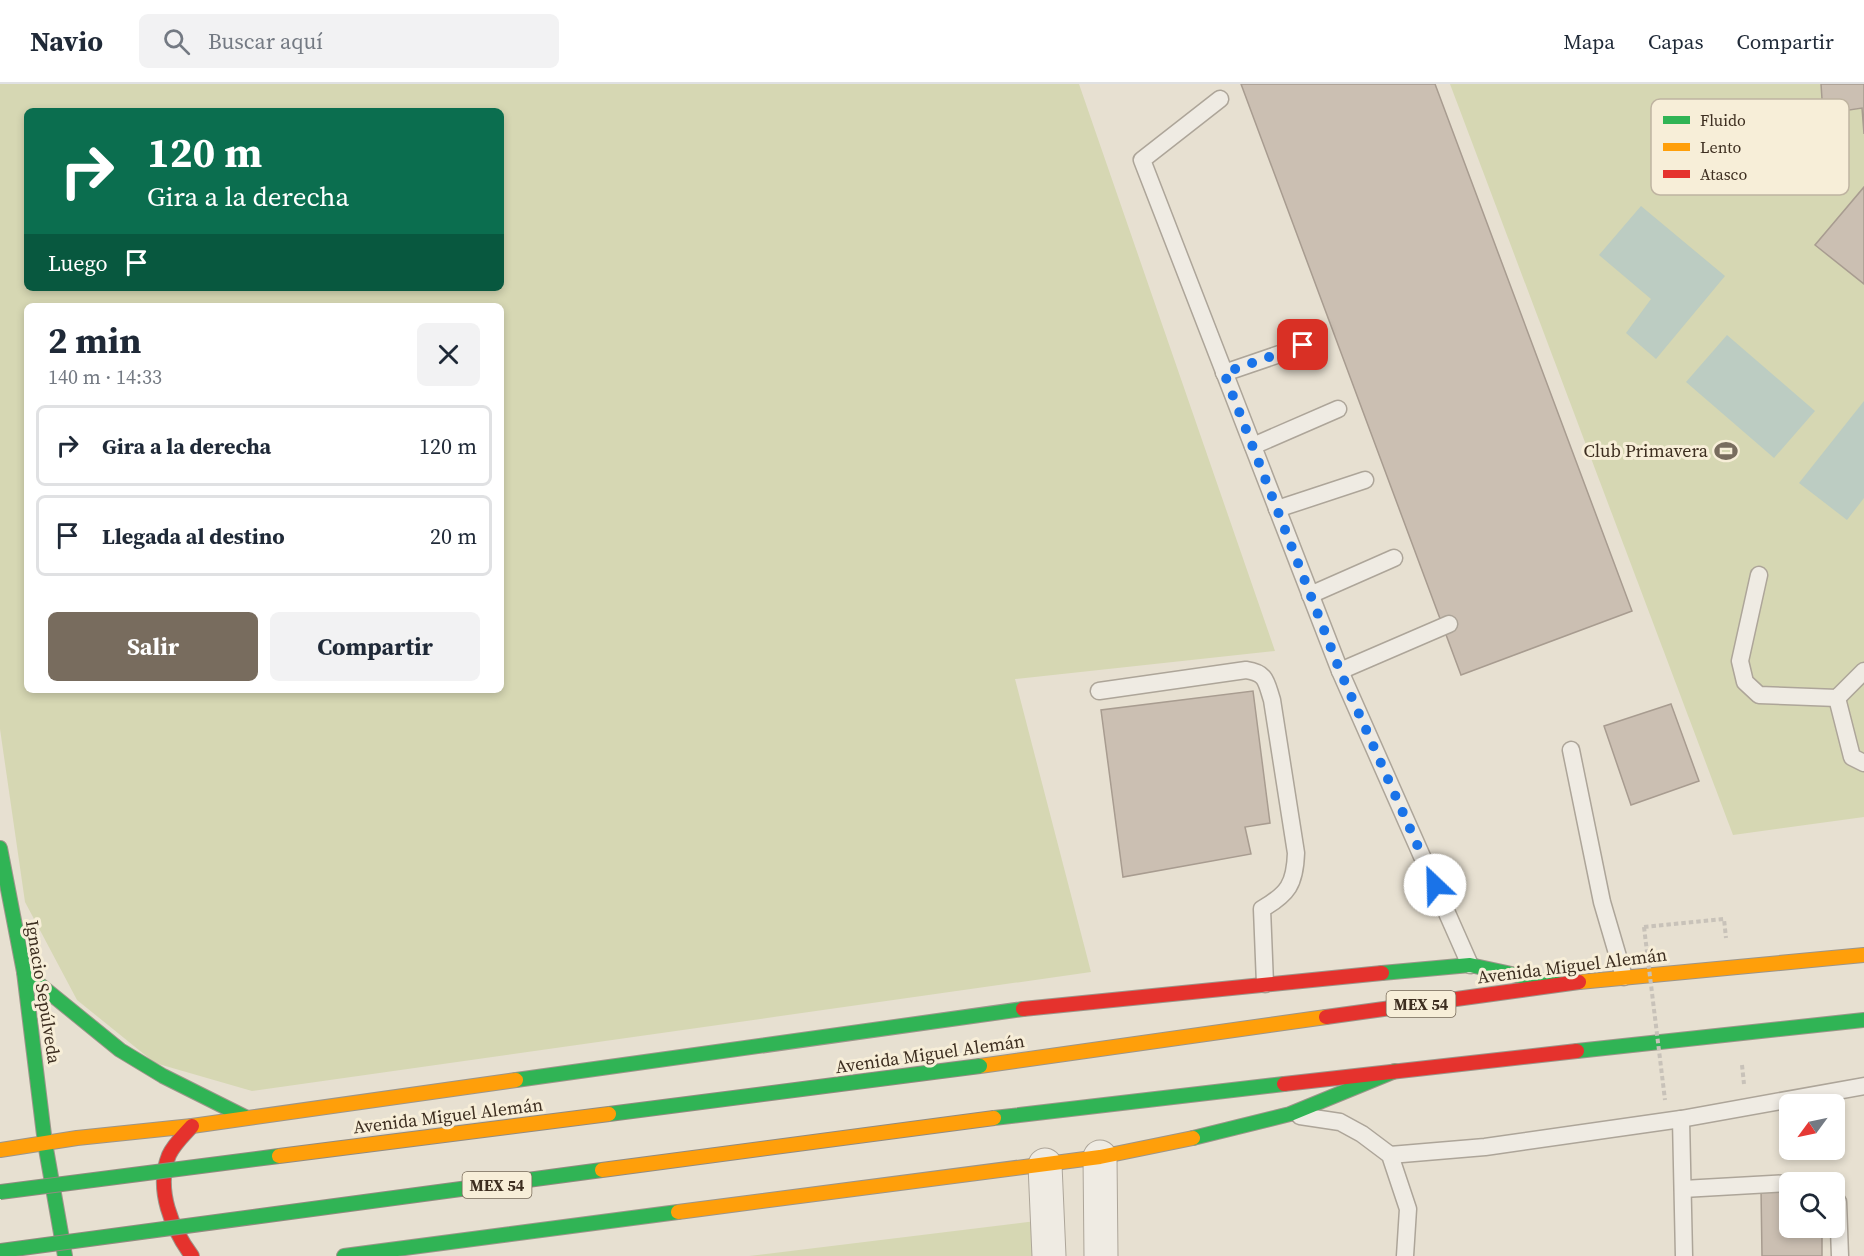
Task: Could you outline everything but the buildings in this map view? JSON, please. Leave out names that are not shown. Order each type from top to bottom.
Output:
[{"type":"main road","name":"Ignacio Sepúlveda","points":[[0,848],[24,972],[45,1143],[66,1256]]},
{"type":"main road","name":"Avenida Miguel Alemán","points":[[0,1192],[980,1066],[1558,984],[1864,955]]},
{"type":"main road","points":[[0,1150],[1015,1010],[1470,965],[1558,984]]},
{"type":"main road","points":[[24,972],[120,1050],[163,1076],[245,1117]]},
{"type":"main road","name":"MEX 54","points":[[0,1251],[994,1118],[1395,1071],[1864,1020]]},
{"type":"main road","points":[[344,1256],[1100,1157],[1224,1132],[1290,1114],[1395,1071]]},
{"type":"main road","points":[[192,1125],[170,1154],[164,1176],[169,1219],[192,1256]]},
{"type":"street","points":[[1100,1157],[1101,1256]]},
{"type":"street","points":[[1045,1165],[1049,1256]]},
{"type":"lane","points":[[1220,99],[1142,160],[1340,671],[1470,965]]},
{"type":"lane","points":[[1224,373],[1303,345]]},
{"type":"lane","points":[[1253,446],[1338,409]]},
{"type":"lane","points":[[1277,508],[1365,480]]},
{"type":"lane","points":[[1310,595],[1395,558]]},
{"type":"lane","points":[[1759,575],[1740,661],[1745,682],[1759,695],[1837,698],[1864,670]]},
{"type":"lane","points":[[1340,671],[1449,624]]},
{"type":"lane","points":[[1099,691],[1246,670],[1258,672],[1265,679],[1272,700],[1296,853],[1296,871],[1279,899],[1262,909],[1264,984]]},
{"type":"lane","points":[[1837,698],[1852,758],[1864,764]]},
{"type":"lane","points":[[1571,750],[1602,902],[1624,977]]},
{"type":"lane","points":[[1390,1155],[1485,1147],[1681,1119],[1864,1086]]},
{"type":"lane","points":[[1290,1114],[1340,1122],[1362,1134],[1390,1155],[1408,1209],[1405,1256]]},
{"type":"lane","points":[[1681,1119],[1684,1256]]},
{"type":"lane","points":[[1683,1189],[1779,1184]]},
{"type":"lane","points":[[1839,1238],[1840,1256]]},
{"type":"path","points":[[1665,1101],[1644,927],[1724,919]]},
{"type":"green space","points":[[0,84],[1079,84],[1275,651],[1015,679],[1091,972],[252,1091],[155,1063],[77,1000],[25,902],[0,729]]},
{"type":"green space","name":"Club Primavera","points":[[1450,84],[1864,84],[1864,817],[1733,835]]},
{"type":"green space","points":[[1044,1220],[1044,1256],[749,1256]]},
{"type":"shaded area","points":[[1641,206],[1725,276],[1656,359],[1626,333],[1651,299],[1599,255]]},
{"type":"shaded area","points":[[1727,335],[1815,411],[1774,458],[1686,382]]},
{"type":"shaded area","points":[[1864,401],[1864,498],[1847,520],[1799,483]]},
{"type":"traffic: fast","points":[[0,848],[24,972],[45,1143],[65,1256]]},
{"type":"traffic: fast","points":[[1382,973],[1470,965],[1558,984]]},
{"type":"traffic: fast","points":[[24,972],[120,1050],[163,1076],[245,1117]]},
{"type":"traffic: fast","points":[[516,1080],[1023,1009]]},
{"type":"traffic: fast","points":[[1577,1051],[1864,1020]]},
{"type":"traffic: fast","points":[[609,1114],[980,1066]]},
{"type":"traffic: fast","points":[[1193,1138],[1290,1114],[1395,1071]]},
{"type":"traffic: fast","points":[[994,1118],[1284,1084]]},
{"type":"traffic: fast","points":[[0,1192],[279,1156]]},
{"type":"traffic: fast","points":[[0,1251],[602,1170]]},
{"type":"traffic: fast","points":[[344,1256],[678,1212]]},
{"type":"traffic: slow","points":[[1579,982],[1864,955]]},
{"type":"traffic: slow","points":[[980,1066],[1326,1017]]},
{"type":"traffic: slow","points":[[0,1150],[77,1138],[192,1126],[516,1080]]},
{"type":"traffic: slow","points":[[279,1156],[609,1114]]},
{"type":"traffic: slow","points":[[602,1170],[994,1118]]},
{"type":"traffic: slow","points":[[678,1212],[1100,1157],[1193,1138]]},
{"type":"traffic: jam","points":[[1023,1009],[1382,973]]},
{"type":"traffic: jam","points":[[1326,1017],[1579,982]]},
{"type":"traffic: jam","points":[[1284,1084],[1577,1051]]},
{"type":"traffic: jam","points":[[192,1126],[176,1143],[169,1155],[164,1181],[172,1221],[192,1256]]},
{"type":"place","name":"Club Primavera","points":[[1726,451]]},
{"type":"route","points":[[1303,345],[1224,373],[1340,671],[1435,885]]}]
